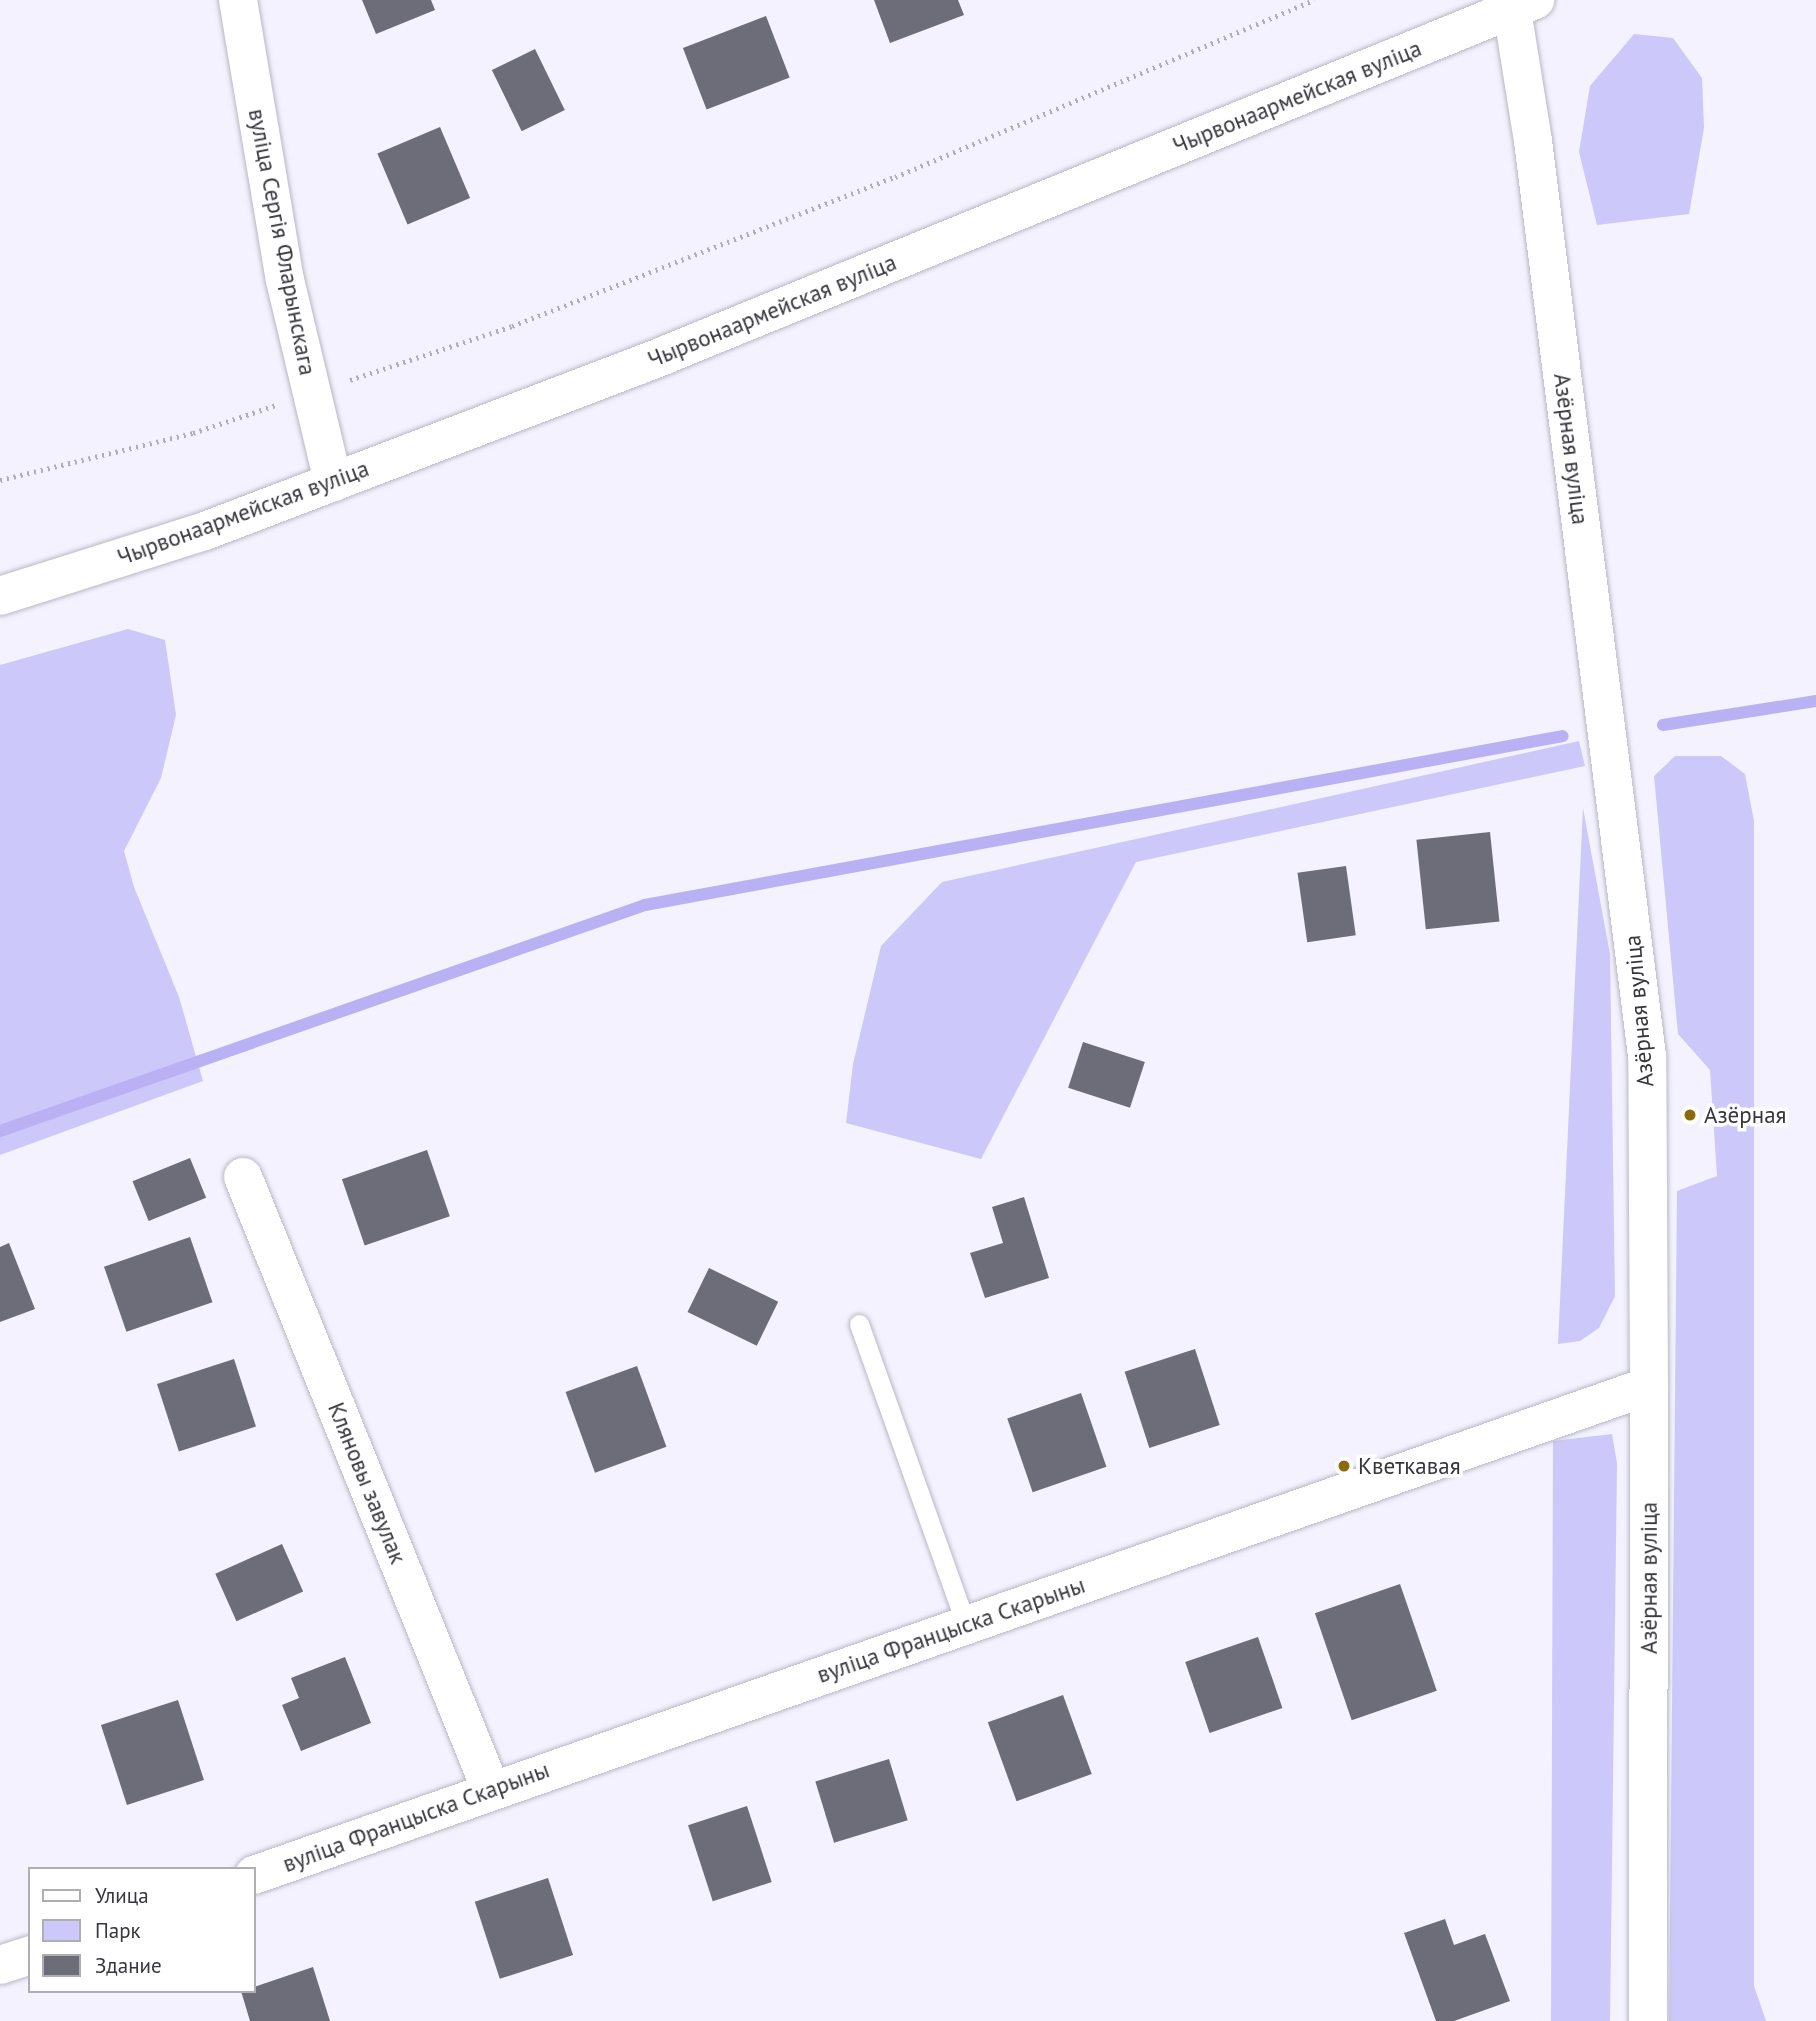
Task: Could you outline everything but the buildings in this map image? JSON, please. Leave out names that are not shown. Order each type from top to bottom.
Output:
[{"type":"street","name":"вуліца Сергія Фларынскага","points":[[239,0],[285,280],[333,482]]},
{"type":"street","name":"Чырвонаармейская вуліца","points":[[0,596],[205,531],[665,355],[1523,5]]},
{"type":"street","name":"Азёрная вуліца","points":[[1523,5],[1533,141],[1647,1056],[1647,2021]]},
{"type":"street","name":"Кляновы завулак","points":[[243,1177],[491,1790]]},
{"type":"street","name":"вуліца Францыска Скарыны","points":[[256,1874],[1649,1386]]},
{"type":"street","points":[[0,1965],[28,1956]]},
{"type":"lane","points":[[859,1324],[966,1625]]},
{"type":"path","points":[[0,480],[193,433],[512,326],[895,177],[1314,0]]},
{"type":"green space","points":[[1634,34],[1673,38],[1702,78],[1704,128],[1689,214],[1597,225],[1579,152],[1590,86]]},
{"type":"green space","points":[[128,629],[165,640],[176,715],[161,778],[124,851],[134,887],[179,997],[203,1081],[0,1155],[0,665]]},
{"type":"green space","points":[[1579,741],[1585,766],[1136,862],[981,1159],[846,1123],[853,1064],[881,946],[942,882]]},
{"type":"green space","points":[[1675,756],[1721,756],[1745,774],[1754,821],[1754,1986],[1766,2021],[1669,2021],[1677,1191],[1717,1176],[1710,1070],[1678,1034],[1654,776]]},
{"type":"green space","points":[[1583,808],[1610,954],[1615,1296],[1599,1328],[1580,1341],[1558,1344]]},
{"type":"green space","points":[[1612,1434],[1617,1463],[1610,2021],[1551,2021],[1553,1441]]},
{"type":"waterway","points":[[1663,725],[1816,701]]},
{"type":"waterway","points":[[0,1131],[645,905],[1563,736]]},
{"type":"place","name":"Азёрная","points":[[1690,1115]]},
{"type":"place","name":"Кветкавая","points":[[1344,1466]]}]
